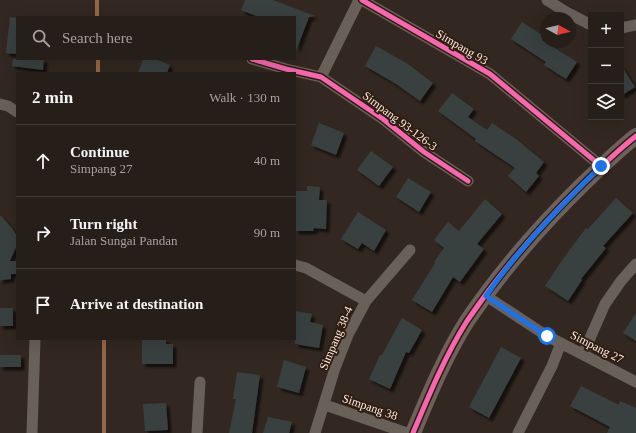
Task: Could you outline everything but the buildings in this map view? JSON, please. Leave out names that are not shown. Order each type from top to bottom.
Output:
[{"type":"street","points":[[255,60],[321,77],[358,0]]},
{"type":"street","name":"Simpang 93","points":[[362,0],[490,74],[601,166]]},
{"type":"street","points":[[547,0],[579,20],[588,24]]},
{"type":"street","points":[[624,27],[636,25]]},
{"type":"street","name":"Simpang 93-126-3","points":[[321,77],[383,119],[424,152],[468,181]]},
{"type":"street","points":[[0,104],[8,106],[16,111]]},
{"type":"street","points":[[413,433],[431,390],[451,350],[467,322],[503,272],[566,200],[601,166],[636,136]]},
{"type":"street","name":"Simpang 38-4","points":[[315,433],[325,405],[335,368],[348,335],[366,301],[410,250]]},
{"type":"street","points":[[583,354],[605,304],[621,281],[636,264]]},
{"type":"street","points":[[296,265],[306,268],[366,301]]},
{"type":"street","name":"Simpang 27","points":[[486,296],[547,336],[636,382]]},
{"type":"street","points":[[32,433],[35,340]]},
{"type":"street","points":[[518,433],[552,366],[561,343]]},
{"type":"street","points":[[197,433],[200,382]]},
{"type":"street","name":"Simpang 38","points":[[325,405],[407,433]]},
{"type":"waterway","points":[[97,0],[97,16]]},
{"type":"waterway","points":[[98,60],[98,72]]},
{"type":"waterway","points":[[104,340],[104,433]]},
{"type":"cycle path","points":[[362,0],[490,74],[601,166]]},
{"type":"cycle path","points":[[255,60],[321,77],[383,119],[424,152],[468,181]]},
{"type":"cycle path","points":[[413,433],[452,348],[467,321],[480,302],[522,249],[568,199],[636,136]]},
{"type":"route","points":[[547,336],[486,296],[503,272],[528,242],[566,200],[601,166]]}]
